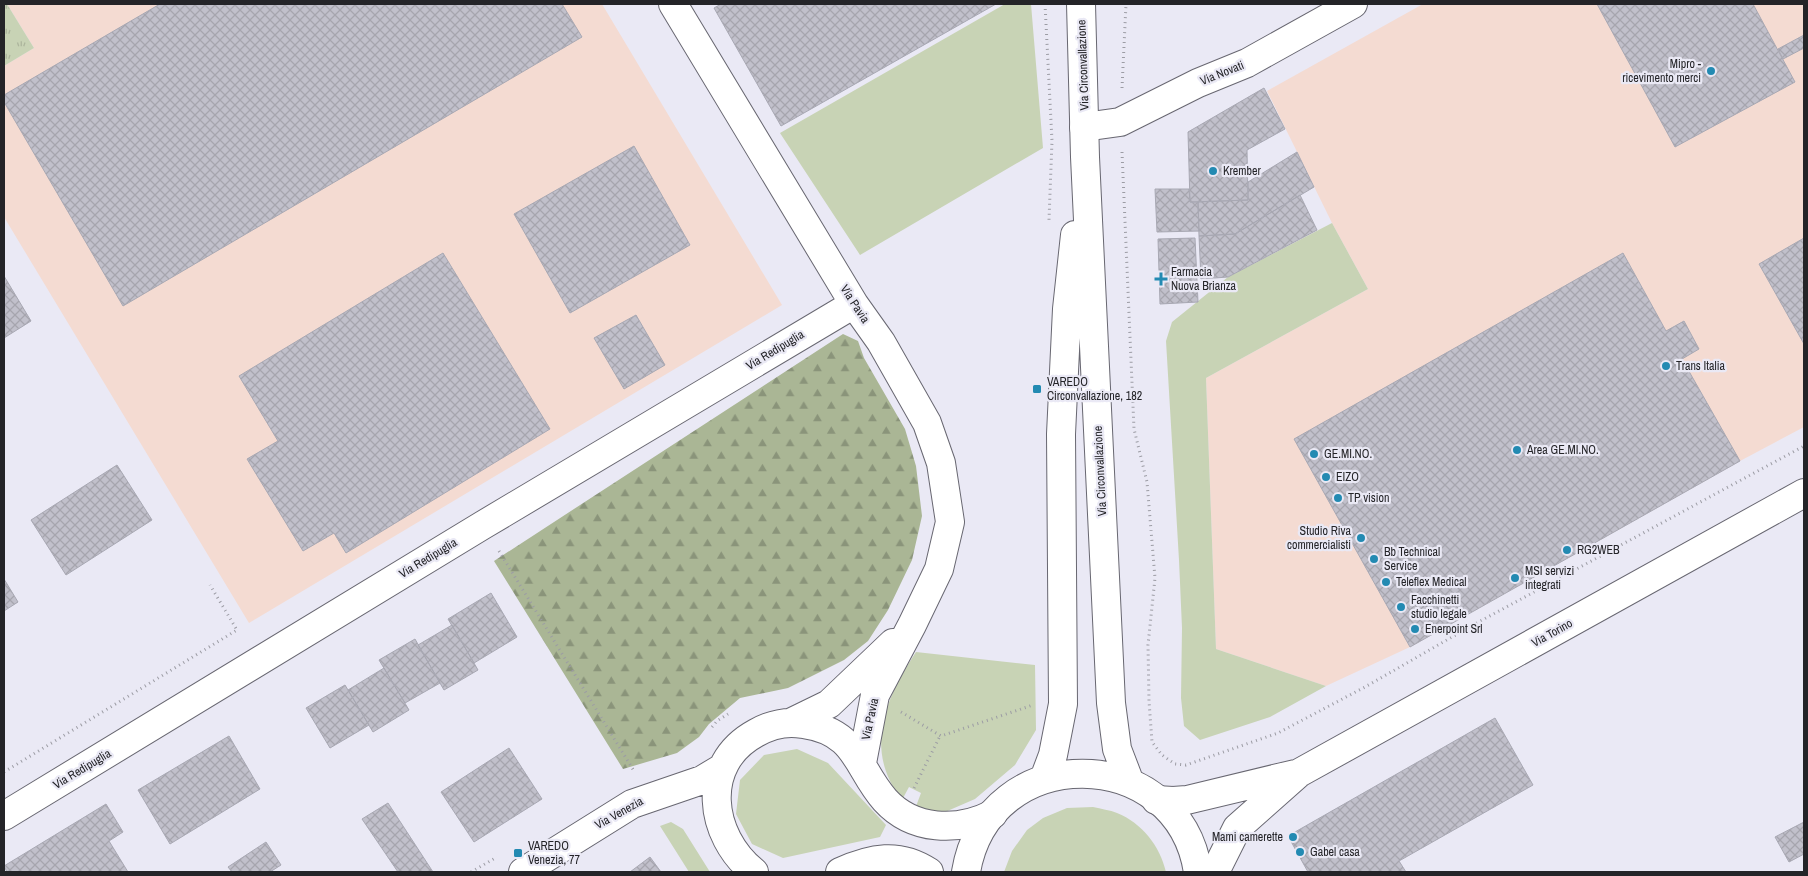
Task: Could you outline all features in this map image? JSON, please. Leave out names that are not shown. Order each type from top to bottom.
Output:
[{"type":"street","name":"Via Pavia","points":[[674,4],[854,304],[881,342],[927,422],[941,463],[950,522],[938,568],[912,625],[875,695],[862,763]]},
{"type":"street","name":"Via Circonvallazione","points":[[1081,4],[1084,157],[1111,703],[1117,749],[1130,783]]},
{"type":"street","name":"Via Novati","points":[[1084,127],[1120,122],[1198,82],[1247,63],[1354,4]]},
{"type":"street","name":"Via Circonvallazione","points":[[1044,779],[1053,755],[1063,704],[1062,415],[1067,308],[1084,157]]},
{"type":"street","name":"Via Redipuglia","points":[[4,816],[483,525],[854,304]]},
{"type":"street","name":"Via Torino","points":[[1202,870],[1237,828],[1299,773],[1804,493]]},
{"type":"street","name":"Via Pavia","points":[[790,723],[829,704],[912,625]]},
{"type":"street","points":[[754,872],[734,852],[722,827],[716,798],[718,778],[734,750],[751,736],[775,725],[790,723],[815,726],[832,733],[849,746],[885,800],[894,808],[916,821],[928,825],[957,826],[978,821],[993,814]]},
{"type":"street","name":"Via Venezia","points":[[523,872],[554,864],[632,804],[702,780],[722,768]]},
{"type":"street","points":[[966,872],[976,839],[993,814],[1018,792],[1044,779],[1063,774],[1087,773],[1110,776],[1130,783],[1156,800],[1180,825],[1202,870]]},
{"type":"street","name":"Via Torino","points":[[1156,800],[1187,800],[1299,773]]},
{"type":"street","points":[[840,872],[872,860],[885,859],[904,861],[929,872]]},
{"type":"path","points":[[1126,4],[1120,122],[1134,429],[1147,482],[1156,578],[1148,645],[1152,742],[1162,755],[1175,764],[1186,765],[1278,733],[1804,446]]},
{"type":"path","points":[[483,525],[635,772]]},
{"type":"path","points":[[4,772],[237,630],[210,585]]},
{"type":"shaded area","points":[[7,4],[602,4],[782,305],[249,623],[4,217],[4,66],[34,48]]},
{"type":"shaded area","points":[[1423,4],[1804,4],[1804,427],[1740,461],[1410,647],[1326,686],[1216,649],[1206,378],[1368,289],[1332,223],[1267,91]]},
{"type":"green space","points":[[4,4],[7,4],[34,48],[4,66]]},
{"type":"green space","points":[[1005,4],[1031,4],[1043,148],[860,255],[780,133]]},
{"type":"green space","points":[[1332,223],[1368,289],[1206,378],[1216,649],[1326,686],[1270,717],[1200,740],[1184,726],[1181,698],[1182,628],[1166,341],[1172,322],[1228,277]]},
{"type":"green space","points":[[843,334],[858,341],[864,358],[905,429],[916,466],[922,516],[912,560],[888,610],[868,641],[844,660],[788,688],[740,698],[709,724],[699,737],[677,753],[623,769],[494,561]]},
{"type":"green space","points":[[916,652],[1035,665],[1036,730],[1015,765],[975,799],[945,812],[925,813],[915,809],[921,793],[909,787],[902,800],[890,781],[883,762],[881,744],[888,706],[895,688]]},
{"type":"green space","points":[[797,749],[828,763],[886,825],[880,837],[783,858],[752,844],[736,814],[740,780],[764,755]]},
{"type":"green space","points":[[1093,807],[1126,817],[1142,829],[1149,836],[1159,853],[1166,872],[1004,872],[1012,851],[1027,830],[1043,818],[1067,808]]},
{"type":"green space","points":[[671,822],[683,829],[710,872],[689,872],[660,826]]},
{"type":"building","points":[[160,4],[562,4],[582,37],[123,306],[4,102],[4,95]]},
{"type":"building","points":[[721,4],[996,4],[781,126],[714,8]]},
{"type":"building","name":"Mipro - ricevimento merci","points":[[1597,4],[1753,4],[1795,82],[1675,147]]},
{"type":"building","points":[[1804,35],[1804,48],[1783,59],[1778,49]]},
{"type":"building","points":[[1264,88],[1285,129],[1247,150],[1248,200],[1190,202],[1188,132]]},
{"type":"building","points":[[634,146],[690,245],[570,313],[514,214]]},
{"type":"building","points":[[1297,152],[1314,187],[1235,234],[1199,236],[1198,202],[1248,200],[1248,182]]},
{"type":"building","points":[[1155,189],[1189,189],[1190,202],[1198,202],[1199,231],[1157,232]]},
{"type":"building","points":[[1300,195],[1317,230],[1228,277],[1201,279],[1199,236],[1235,234]]},
{"type":"building","points":[[1195,238],[1198,302],[1160,304],[1158,239]]},
{"type":"building","points":[[1804,238],[1804,344],[1759,264]]},
{"type":"building","points":[[443,253],[550,429],[346,553],[334,533],[303,551],[247,459],[278,441],[239,376]]},
{"type":"building","name":"Area GE.MI.NO.","points":[[1623,253],[1666,331],[1684,321],[1699,349],[1682,359],[1740,461],[1410,647],[1294,439]]},
{"type":"building","points":[[4,276],[31,321],[4,338]]},
{"type":"building","points":[[636,315],[665,365],[624,389],[594,338]]},
{"type":"building","points":[[117,465],[152,520],[66,575],[31,520]]},
{"type":"building","points":[[4,579],[18,602],[4,611]]},
{"type":"building","points":[[491,593],[517,637],[474,663],[448,619]]},
{"type":"building","points":[[452,625],[478,670],[444,690],[418,645]]},
{"type":"building","points":[[415,639],[440,683],[405,703],[379,660]]},
{"type":"building","points":[[384,668],[409,710],[373,732],[348,690]]},
{"type":"building","points":[[345,685],[369,725],[330,748],[306,708]]},
{"type":"building","points":[[1495,718],[1533,785],[1399,861],[1406,872],[1308,872],[1288,836]]},
{"type":"building","points":[[229,736],[260,789],[170,844],[138,790]]},
{"type":"building","points":[[509,748],[542,799],[474,842],[441,792]]},
{"type":"building","points":[[388,803],[433,872],[398,872],[362,819]]},
{"type":"building","points":[[106,804],[123,832],[109,841],[128,872],[7,872],[4,866]]},
{"type":"building","points":[[1804,822],[1804,854],[1789,862],[1775,837]]},
{"type":"building","points":[[266,842],[281,865],[270,872],[232,872],[228,867]]},
{"type":"building","points":[[650,857],[661,872],[630,872]]},
{"type":"place","name":"Mipro - ricevimento merci","points":[[1711,71]]},
{"type":"place","name":"Krember","points":[[1213,171]]},
{"type":"place","name":"Farmacia Nuova Brianza","points":[[1161,279]]},
{"type":"place","name":"Trans Italia","points":[[1666,366]]},
{"type":"place","name":"VAREDO Circonvallazione, 182","points":[[1037,389]]},
{"type":"place","name":"Area GE.MI.NO.","points":[[1517,450]]},
{"type":"place","name":"GE.MI.NO.","points":[[1314,454]]},
{"type":"place","name":"EIZO","points":[[1326,477]]},
{"type":"place","name":"TP vision","points":[[1338,498]]},
{"type":"place","name":"Studio Riva commercialisti","points":[[1361,538]]},
{"type":"place","name":"RG2WEB","points":[[1567,550]]},
{"type":"place","name":"Bb Technical Service","points":[[1374,559]]},
{"type":"place","name":"MSI servizi integrati","points":[[1515,578]]},
{"type":"place","name":"Teleflex Medical","points":[[1386,582]]},
{"type":"place","name":"Facchinetti studio legale","points":[[1401,607]]},
{"type":"place","name":"Enerpoint Srl","points":[[1415,629]]},
{"type":"place","name":"Mami camerette","points":[[1293,837]]},
{"type":"place","name":"Gabel casa","points":[[1300,852]]},
{"type":"place","name":"VAREDO Venezia, 77","points":[[518,853]]}]
